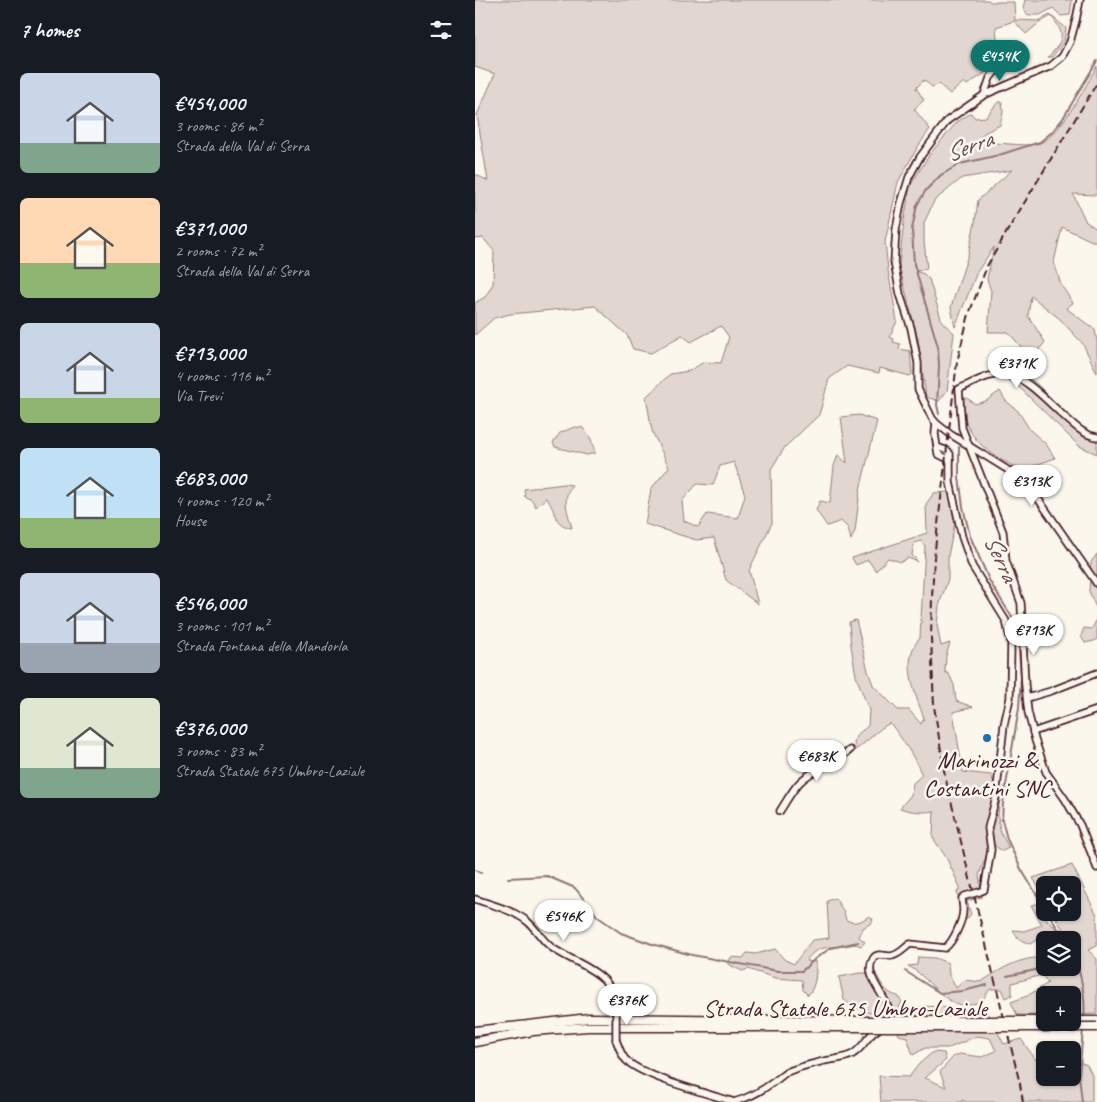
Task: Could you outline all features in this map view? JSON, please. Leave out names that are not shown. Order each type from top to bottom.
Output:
[{"type":"highway","name":"Strada Statale 675 Umbro-Laziale","points":[[475,1031],[589,1018],[1097,1027]]},
{"type":"highway","name":"Strada Statale 675 Umbro-Laziale","points":[[475,1042],[533,1031],[588,1027],[1036,1021]]},
{"type":"highway","points":[[1081,1021],[1097,1021]]},
{"type":"street","points":[[1080,0],[1070,42],[1062,57],[1051,66],[984,96],[948,120],[920,158],[909,177],[901,203],[896,230],[894,262],[900,294],[913,336],[918,363],[919,389],[936,423],[1030,487],[1097,584]]},
{"type":"street","points":[[984,96],[990,78],[998,68],[999,61],[1004,58]]},
{"type":"street","points":[[1097,437],[1089,436],[1077,429],[1021,379],[1006,374],[989,376],[959,389],[962,428],[992,500],[1003,532],[1006,561],[1021,603],[1027,698],[1033,732],[1046,772],[1080,824],[1095,856],[1097,868]]},
{"type":"street","points":[[475,899],[526,920],[552,947],[601,976],[615,996],[616,1040],[624,1058],[638,1069],[735,1102],[761,1091],[787,1072],[823,1061],[846,1058],[855,1053],[875,1032],[885,1025],[889,1018],[889,1012],[875,984],[872,973],[871,965],[875,956],[900,953],[910,944],[945,948],[952,942],[962,918],[962,898],[984,890],[991,850],[988,828],[996,797],[1004,725],[1010,698],[1011,642],[1006,621],[972,566],[962,537],[951,489],[950,460],[940,456],[937,447],[936,423]]},
{"type":"street","points":[[1027,698],[1097,673]]},
{"type":"street","points":[[1033,732],[1097,710]]},
{"type":"street","points":[[781,811],[799,782],[808,775],[844,756],[850,750]]},
{"type":"shaded area","points":[[475,0],[988,0],[991,2],[1014,2],[1015,20],[1038,21],[1050,15],[1066,28],[1064,42],[1052,57],[1048,57],[1060,42],[1061,37],[1059,28],[1051,16],[1026,34],[1014,21],[996,27],[998,51],[984,57],[985,73],[967,85],[964,82],[950,94],[939,84],[932,87],[924,80],[916,88],[924,100],[914,109],[930,129],[898,182],[885,242],[897,321],[890,337],[894,339],[893,342],[900,344],[899,349],[910,351],[912,374],[910,376],[880,368],[879,373],[847,366],[829,379],[819,415],[785,447],[771,469],[772,523],[749,570],[758,604],[726,580],[714,538],[696,540],[645,524],[651,489],[669,467],[652,431],[646,397],[670,374],[689,371],[704,362],[721,363],[729,337],[721,326],[691,342],[682,335],[651,353],[633,349],[627,335],[595,306],[510,314],[494,318],[475,335],[475,303],[485,297],[493,284],[494,251],[483,238],[475,239],[475,174],[488,181],[477,115],[495,74],[475,67]],"holes":[[[734,462],[745,495],[738,518],[707,514],[698,527],[684,521],[682,501],[697,484],[713,485],[720,466]]]},
{"type":"shaded area","points":[[1025,0],[1072,0],[1070,15],[1061,16],[1053,8],[1040,15],[1028,15],[1023,8]]},
{"type":"shaded area","points":[[1097,66],[1097,195],[1073,194],[1086,222],[1097,229],[1097,241],[1092,241],[1062,227],[1054,262],[1061,285],[1073,303],[1066,308],[1095,330],[1097,373],[1083,344],[1060,319],[1031,296],[1028,316],[1045,342],[1032,359],[1008,332],[988,332],[991,291],[987,279],[994,247],[977,272],[955,327],[951,307],[968,255],[978,200],[1012,170],[962,178],[934,201],[924,223],[927,269],[915,271],[924,274],[929,279],[942,322],[954,333],[947,391],[939,401],[926,397],[918,339],[899,266],[910,186],[930,154],[957,122],[971,113],[975,118],[986,117],[998,102],[1002,102],[1003,112],[1000,125],[984,133],[978,140],[982,144],[1029,145],[1044,141],[1053,134],[1071,111]]},
{"type":"shaded area","points":[[1002,358],[1012,371],[1027,377],[1040,386],[1079,426],[1097,434],[1097,454],[1079,446],[1019,387],[1011,381],[1002,378],[996,367]]},
{"type":"shaded area","points":[[1000,391],[1005,400],[1018,411],[1030,430],[1046,444],[1055,458],[1022,470],[995,456],[973,436],[965,418],[962,398],[967,398],[975,404],[986,401]]},
{"type":"shaded area","points":[[859,415],[877,421],[860,490],[855,531],[851,540],[848,528],[841,521],[827,526],[816,510],[820,501],[830,503],[834,466],[838,455],[847,463],[841,417]]},
{"type":"shaded area","points":[[574,427],[583,428],[591,439],[595,453],[587,455],[555,447],[553,443],[560,433]]},
{"type":"shaded area","points":[[564,484],[572,485],[566,501],[572,528],[561,524],[546,498],[536,507],[532,500],[525,497],[524,489]]},
{"type":"shaded area","points":[[949,492],[955,523],[948,556],[948,579],[939,606],[937,625],[941,646],[950,643],[946,656],[945,672],[949,674],[954,685],[956,701],[973,707],[953,712],[963,772],[991,775],[1000,798],[998,816],[1000,831],[1009,848],[1002,851],[991,843],[979,875],[982,897],[967,901],[971,914],[966,920],[957,893],[960,887],[946,857],[933,838],[934,811],[917,812],[900,808],[911,795],[913,783],[922,775],[908,748],[890,723],[855,750],[855,739],[868,726],[869,710],[856,676],[849,622],[856,620],[873,685],[898,710],[909,710],[921,724],[924,718],[911,677],[910,666],[914,646],[920,638],[925,546],[921,541],[914,543],[912,555],[918,562],[908,558],[901,562],[888,558],[876,571],[868,560],[856,565],[852,558],[927,533],[926,504],[934,493]]},
{"type":"shaded area","points":[[1097,554],[1097,610],[1089,591],[1091,562]]},
{"type":"shaded area","points":[[1097,610],[1097,639],[1085,643],[1081,636],[1084,628],[1092,629],[1096,621]]},
{"type":"shaded area","points":[[1072,865],[1078,876],[1039,876]]},
{"type":"shaded area","points":[[1081,883],[1097,915],[1097,946],[1088,950],[1097,959],[1097,1014],[1081,1015],[1081,986],[1043,986],[1048,983],[1043,976],[1081,976],[1081,931],[1064,931],[1058,921],[1081,921]]},
{"type":"shaded area","points":[[835,898],[844,912],[846,920],[858,922],[869,916],[873,919],[871,923],[863,928],[859,937],[865,942],[861,946],[853,944],[823,948],[810,956],[806,961],[816,962],[816,971],[814,984],[808,995],[803,990],[802,980],[775,978],[748,969],[742,971],[728,964],[731,957],[743,958],[747,953],[756,954],[775,949],[785,960],[794,964],[812,940],[829,938],[827,901]]},
{"type":"shaded area","points":[[1036,904],[1036,914],[1031,905]]},
{"type":"shaded area","points":[[1040,921],[1048,921],[1050,924],[1064,931],[1036,931],[1036,940],[1030,944],[1018,939],[1013,930],[1024,931],[1042,925]]},
{"type":"shaded area","points":[[918,957],[935,958],[948,963],[949,975],[956,988],[965,980],[981,982],[1011,964],[1035,958],[1036,976],[1038,976],[1012,983],[1012,995],[1006,998],[1002,989],[990,989],[981,1002],[967,1005],[950,1001],[908,966],[917,965]]},
{"type":"shaded area","points":[[860,973],[876,973],[887,991],[898,996],[902,1002],[896,1013],[924,1006],[985,1009],[1004,1044],[1021,1039],[1036,1060],[1036,1086],[1081,1086],[1081,1062],[1087,1065],[1092,1075],[1092,1102],[967,1102],[962,1100],[962,1102],[881,1102],[879,1076],[909,1077],[919,1064],[933,1052],[944,1053],[946,1060],[925,1078],[946,1087],[940,1072],[954,1056],[960,1054],[982,1057],[996,1051],[990,1038],[977,1036],[949,1048],[925,1048],[913,1055],[907,1037],[899,1035],[891,1016],[866,1012],[844,1000],[839,977]]},
{"type":"shaded area","points":[[1036,990],[1036,1015],[1017,1015],[1011,1002]]},
{"type":"waterway","name":"Serra","points":[[939,414],[937,405],[938,347],[914,264],[912,229],[917,205],[926,190],[941,175],[960,164],[999,155],[1040,142],[1062,120],[1097,61]]},
{"type":"waterway","name":"Serra","points":[[959,447],[959,477],[963,507],[970,536],[990,582],[1015,622],[1018,636],[1021,677],[1019,708],[1003,803],[1002,820],[1007,839],[1021,869],[1036,893]]},
{"type":"waterway","points":[[475,870],[481,873]]},
{"type":"waterway","points":[[508,878],[547,876],[575,888],[598,917],[621,933],[652,944],[692,955],[778,971],[802,971],[831,948],[858,942]]},
{"type":"waterway","name":"Serra","points":[[1053,921],[1059,931]]},
{"type":"waterway","points":[[1007,976],[1036,970]]},
{"type":"waterway","points":[[905,971],[940,993],[963,991],[987,985]]},
{"type":"waterway","name":"Serra","points":[[1080,976],[1083,987],[1084,1019]]},
{"type":"waterway","name":"Serra","points":[[1082,1102],[1079,1076],[1083,1029]]},
{"type":"railway","points":[[1023,1102],[945,776],[934,706],[931,638],[934,558],[957,362],[969,314],[987,266],[1097,83]]},
{"type":"place","name":"Marinozzi & Costantini SNC","points":[[987,738]]}]
